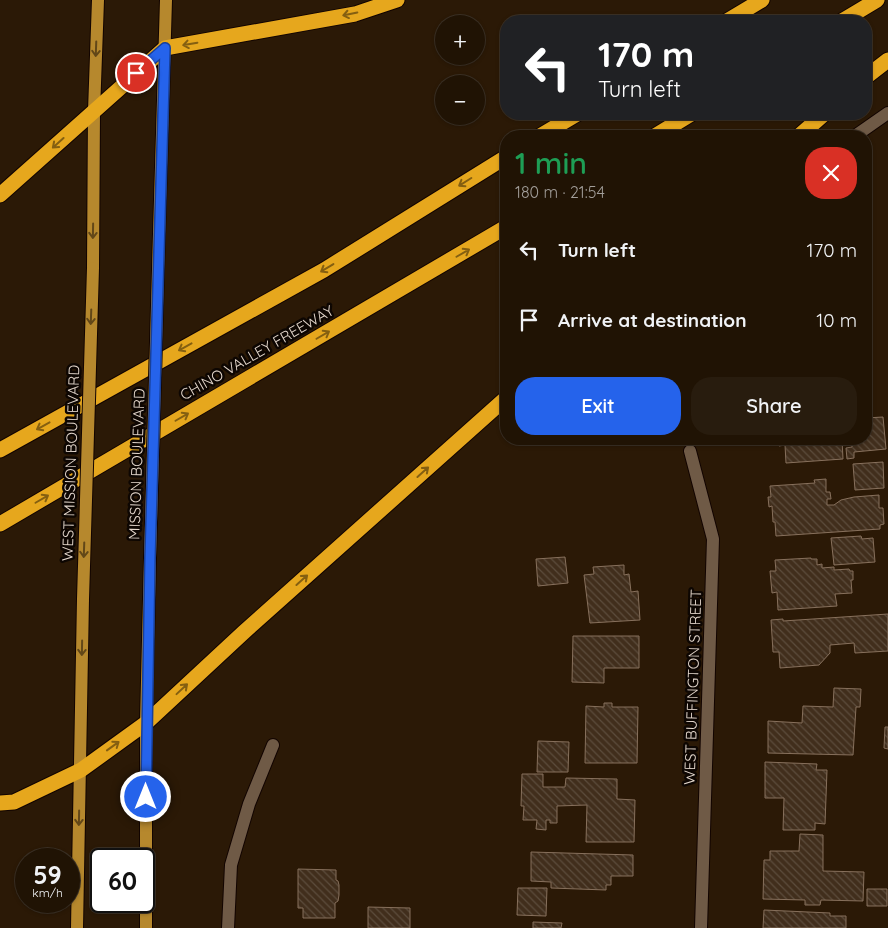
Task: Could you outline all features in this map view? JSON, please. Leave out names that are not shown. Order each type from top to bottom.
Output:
[{"type":"highway","points":[[0,195],[165,48],[355,14],[397,0]]},
{"type":"highway","points":[[737,15],[762,0]]},
{"type":"highway","points":[[852,15],[877,0]]},
{"type":"highway","points":[[872,72],[888,60]]},
{"type":"highway","points":[[550,130],[567,120]]},
{"type":"highway","points":[[665,130],[682,120]]},
{"type":"highway","points":[[806,130],[817,120]]},
{"type":"highway","points":[[0,450],[324,270],[500,161]]},
{"type":"highway","name":"CHINO VALLEY FREEWAY","points":[[0,524],[500,231]]},
{"type":"highway","points":[[0,803],[14,802],[81,770],[146,722],[500,403]]},
{"type":"main road","name":"WEST MISSION BOULEVARD","points":[[77,928],[98,0]]},
{"type":"main road","name":"MISSION BOULEVARD","points":[[146,928],[146,722],[166,0]]},
{"type":"street","points":[[864,130],[888,114]]},
{"type":"street","name":"WEST BUFFINGTON STREET","points":[[690,451],[713,539],[701,928]]},
{"type":"street","points":[[228,928],[231,865],[249,804],[274,745]]},
{"type":"building","points":[[883,417],[886,449],[854,452],[854,458],[847,459],[846,448],[852,447],[852,445],[872,445],[872,418]]},
{"type":"building","points":[[785,445],[842,445],[843,459],[786,463]]},
{"type":"building","points":[[883,462],[884,488],[855,490],[853,464]]},
{"type":"building","points":[[826,479],[826,492],[830,492],[831,499],[827,499],[827,505],[834,505],[841,500],[854,497],[879,495],[879,508],[883,508],[884,524],[880,525],[880,529],[776,536],[772,506],[769,507],[768,497],[771,497],[770,486],[815,483],[814,480]]},
{"type":"building","points":[[861,536],[862,539],[873,538],[875,562],[834,565],[831,538]]},
{"type":"building","points":[[565,557],[568,583],[538,586],[536,559]]},
{"type":"building","points":[[817,559],[817,565],[822,564],[822,568],[834,567],[834,570],[849,569],[853,571],[853,580],[851,580],[852,593],[835,594],[837,606],[778,610],[777,592],[772,593],[770,571],[776,571],[775,560]]},
{"type":"building","points":[[624,565],[624,575],[629,574],[631,592],[638,591],[640,620],[590,623],[584,575],[594,574],[593,567]]},
{"type":"building","points":[[888,614],[888,651],[855,653],[854,643],[830,645],[830,653],[819,665],[780,668],[779,652],[773,652],[771,620],[783,619],[783,621]]},
{"type":"building","points":[[573,636],[639,636],[639,668],[604,668],[604,683],[572,682]]},
{"type":"building","points":[[834,688],[861,689],[860,707],[856,707],[853,755],[768,753],[768,721],[802,723],[803,706],[833,707]]},
{"type":"building","points":[[604,703],[612,703],[612,707],[638,707],[637,763],[585,763],[586,706],[604,707]]},
{"type":"building","points":[[885,727],[888,727],[888,749],[884,748]]},
{"type":"building","points":[[538,741],[569,742],[568,772],[537,772]]},
{"type":"building","points":[[765,762],[817,764],[816,770],[827,770],[825,824],[815,823],[815,830],[783,830],[784,798],[765,798]]},
{"type":"building","points":[[522,774],[543,774],[543,787],[565,787],[566,778],[617,779],[617,799],[635,800],[634,842],[586,842],[587,805],[557,806],[557,823],[550,823],[550,820],[546,820],[546,830],[536,829],[537,820],[523,820],[524,806],[521,806]]},
{"type":"building","points":[[800,834],[823,835],[823,871],[864,872],[863,901],[821,900],[820,905],[805,905],[805,900],[763,899],[764,860],[770,860],[770,851],[799,851]]},
{"type":"building","points":[[531,852],[633,855],[633,876],[611,876],[611,885],[606,885],[606,890],[551,888],[551,882],[531,881]]},
{"type":"building","points":[[298,869],[336,870],[339,895],[338,901],[335,903],[335,918],[303,918],[303,908],[298,908]]},
{"type":"building","points":[[518,888],[547,888],[546,916],[517,915]]},
{"type":"building","points":[[867,889],[887,889],[887,906],[867,906]]},
{"type":"building","points":[[368,907],[410,908],[410,928],[368,928]]},
{"type":"building","points":[[764,910],[830,913],[830,916],[846,916],[846,928],[763,928]]},
{"type":"building","points":[[533,922],[562,923],[561,928],[533,928]]},
{"type":"route","points":[[136,73],[165,48],[150,558],[146,797]]}]
